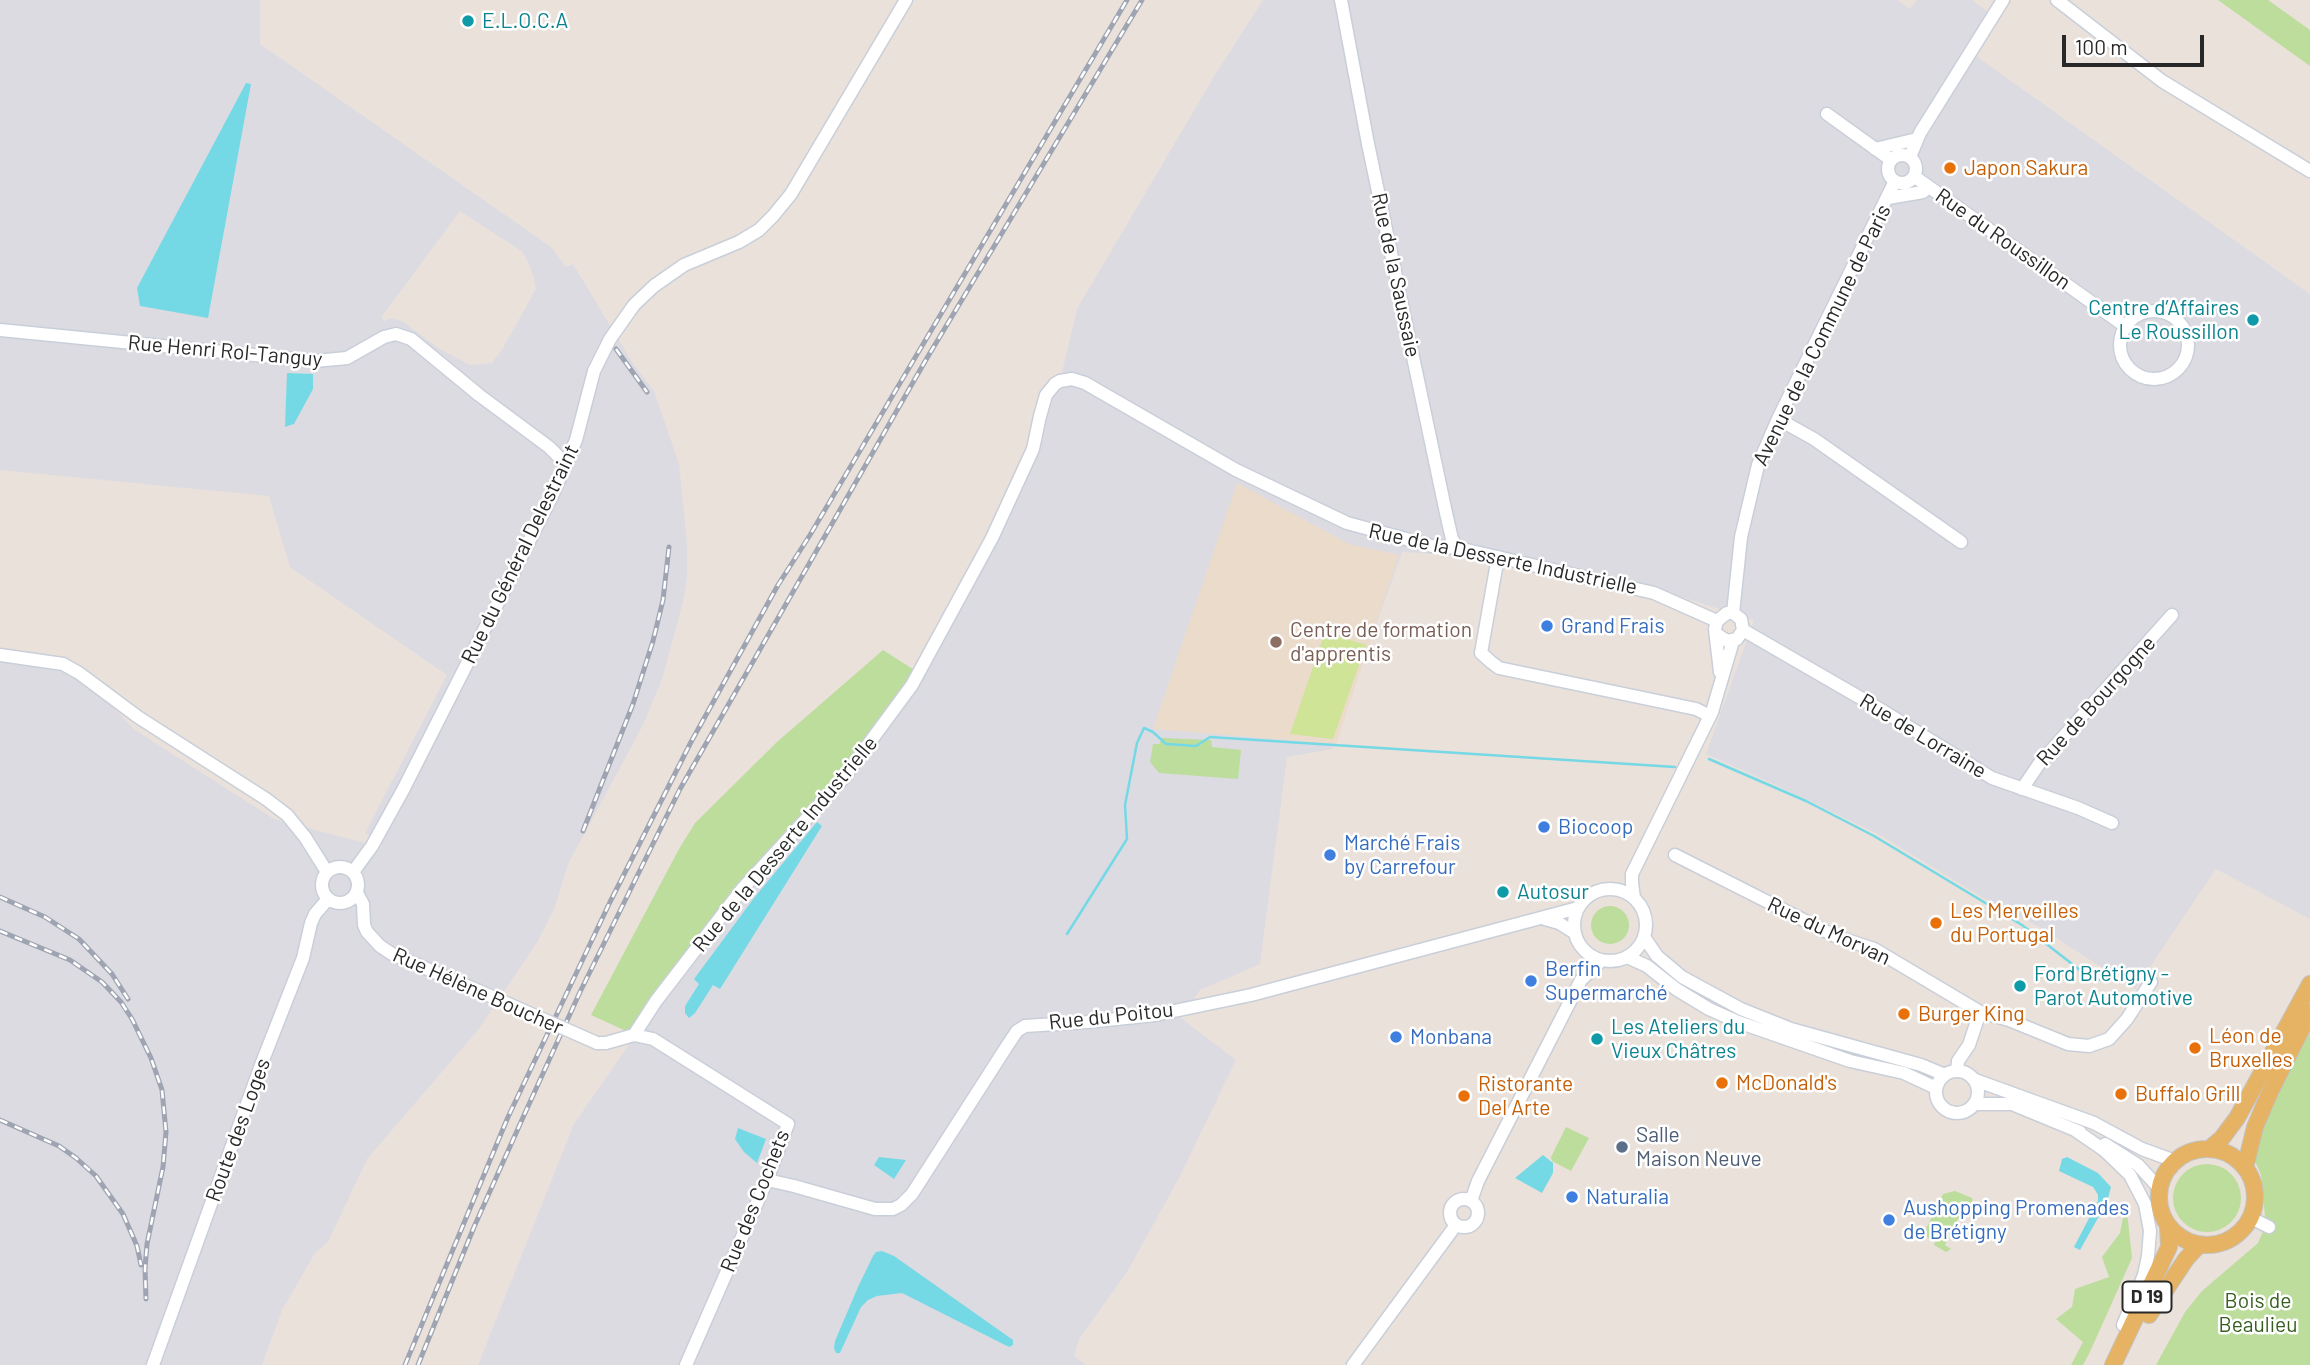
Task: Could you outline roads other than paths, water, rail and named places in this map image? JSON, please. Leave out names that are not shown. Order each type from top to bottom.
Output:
[{"type":"main road","points":[[2209,1149],[2222,1138],[2237,1118],[2310,984]]},
{"type":"main road","points":[[2245,1168],[2249,1147],[2265,1104],[2310,1012]]},
{"type":"main road","points":[[2209,1149],[2229,1155],[2245,1168],[2254,1186],[2254,1208],[2251,1218],[2235,1237],[2211,1245],[2199,1245],[2176,1235],[2168,1226],[2159,1201],[2160,1188],[2165,1173],[2175,1161],[2191,1152],[2209,1149]]},
{"type":"main road","name":"D 19","points":[[2113,1365],[2169,1247],[2168,1226]]},
{"type":"main road","name":"D 19","points":[[2125,1365],[2151,1310],[2186,1259],[2199,1245]]},
{"type":"street","name":"Rue du Général Delestraint","points":[[353,872],[372,846],[403,790],[520,562],[566,464],[579,431],[598,363],[610,339],[625,316],[644,295],[684,265],[739,242],[759,230],[773,216],[791,194],[906,0]]},
{"type":"street","name":"Rue de la Saussaie","points":[[1341,0],[1368,145],[1446,513],[1452,539],[1458,548]]},
{"type":"street","points":[[1910,157],[1917,139],[2003,0]]},
{"type":"street","points":[[2057,0],[2154,75],[2310,171]]},
{"type":"street","points":[[1827,114],[1891,160]]},
{"type":"street","points":[[1875,149],[1917,139]]},
{"type":"street","points":[[1900,155],[1910,157],[1916,166],[1915,177],[1906,183],[1895,181],[1888,172],[1891,160],[1900,155]]},
{"type":"street","name":"Rue du Roussillon","points":[[1915,177],[2125,326]]},
{"type":"street","name":"Avenue de la Commune de Paris","points":[[1733,613],[1741,537],[1751,489],[1766,444],[1895,181]]},
{"type":"street","points":[[1888,198],[1923,192],[1928,187]]},
{"type":"street","points":[[2149,311],[2162,312],[2174,318],[2185,330],[2188,344],[2183,364],[2175,372],[2156,380],[2144,379],[2133,373],[2119,352],[2120,337],[2125,326],[2136,315],[2149,311]]},
{"type":"street","name":"Rue Henri Rol-Tanguy","points":[[0,330],[315,361],[347,358],[384,337],[396,334],[411,339],[479,395],[550,447],[566,464]]},
{"type":"street","name":"Rue de la Desserte Industrielle","points":[[634,1035],[656,1000],[743,888],[859,760],[912,685],[992,538],[1031,455],[1046,396],[1055,384],[1069,379],[1084,383],[1236,470],[1348,523],[1432,546],[1458,548],[1654,593],[1717,621]]},
{"type":"street","points":[[1778,419],[1814,439],[1961,542]]},
{"type":"street","points":[[1498,557],[1481,653],[1491,663],[1499,668],[1696,709],[1710,716]]},
{"type":"street","points":[[1718,635],[1727,641],[1733,641],[1744,630],[1741,619],[1733,613],[1721,615],[1717,621],[1715,629],[1718,635],[1721,683]]},
{"type":"street","name":"Rue de Bourgogne","points":[[2022,789],[2039,764],[2172,615]]},
{"type":"street","name":"Rue de Lorraine","points":[[1744,630],[1992,778],[2078,808],[2112,823]]},
{"type":"street","points":[[1575,933],[1578,908],[1593,894],[1613,889],[1632,874],[1710,716],[1733,641]]},
{"type":"street","points":[[0,654],[63,664],[79,673],[138,717],[287,815],[327,872]]},
{"type":"street","name":"Rue du Morvan","points":[[1675,855],[1835,936],[1874,948],[1980,1012],[2002,1017],[2068,1044],[2089,1046],[2109,1039],[2151,982]]},
{"type":"street","points":[[338,867],[353,872],[359,885],[357,893],[348,902],[340,904],[328,899],[323,890],[323,880],[327,872],[338,867]]},
{"type":"street","points":[[1632,874],[1634,898]]},
{"type":"street","points":[[1545,919],[1559,923],[1575,933],[1586,951],[1602,960],[1627,957],[1644,937],[1647,923],[1643,909],[1634,898],[1613,889]]},
{"type":"street","name":"Rue Hélène Boucher","points":[[357,893],[363,904],[367,932],[392,954],[597,1043],[634,1035]]},
{"type":"street","name":"Route des Loges","points":[[153,1365],[261,1065],[303,958],[311,923],[328,899]]},
{"type":"street","name":"Rue du Poitou","points":[[767,1180],[883,1211],[893,1209],[912,1194],[1017,1031],[1025,1026],[1122,1019],[1251,995],[1545,919],[1578,908]]},
{"type":"street","points":[[1644,937],[1657,957],[1682,977],[1741,1009],[1791,1029],[1974,1079],[2094,1123],[2142,1149],[2175,1161]]},
{"type":"street","points":[[1471,1200],[1478,1181],[1581,980],[1586,951]]},
{"type":"street","points":[[1627,957],[1647,966],[1676,989],[1709,1009],[1738,1022],[1850,1061],[1904,1073],[1936,1088]]},
{"type":"street","points":[[1581,980],[1602,960]]},
{"type":"street","points":[[1969,1045],[1979,1093],[1975,1104],[1963,1113],[1951,1113],[1940,1105],[1936,1088],[1951,1073],[1969,1045],[1980,1012]]},
{"type":"street","name":"Rue des Cochets","points":[[634,1035],[653,1039],[787,1121],[788,1127],[686,1365]]},
{"type":"street","points":[[1975,1104],[2012,1104],[2075,1130],[2103,1143],[2138,1165],[2160,1188]]},
{"type":"street","points":[[2075,1130],[2104,1150],[2130,1175],[2146,1204],[2150,1231],[2144,1275],[2106,1365]]},
{"type":"street","points":[[1471,1200],[1477,1209],[1476,1219],[1468,1227],[1456,1225],[1450,1213],[1453,1203],[1471,1200]]},
{"type":"street","points":[[2251,1218],[2269,1227]]},
{"type":"street","points":[[1353,1365],[1456,1225]]},
{"type":"water","points":[[246,83],[251,84],[208,318],[140,306],[137,288]]},
{"type":"water","points":[[287,373],[313,374],[313,389],[294,424],[285,427]]},
{"type":"water","points":[[817,822],[822,826],[720,989],[713,985],[689,1018],[685,1013],[685,1006],[699,984],[694,979],[754,898]]},
{"type":"water","points":[[738,1128],[766,1139],[757,1163],[744,1152],[735,1139]]},
{"type":"water","points":[[1543,1155],[1553,1163],[1553,1173],[1542,1193],[1515,1178]]},
{"type":"water","points":[[879,1157],[906,1160],[894,1179],[874,1165]]},
{"type":"water","points":[[2067,1157],[2098,1173],[2111,1187],[2107,1202],[2080,1250],[2074,1247],[2098,1201],[2098,1195],[2093,1187],[2059,1171],[2062,1159]]},
{"type":"water","points":[[882,1251],[894,1256],[1013,1340],[1013,1345],[1009,1347],[902,1293],[877,1296],[868,1300],[861,1307],[840,1353],[836,1353],[835,1341],[858,1287],[873,1256]]},
{"type":"waterway","points":[[1067,934],[1127,839],[1125,805],[1137,743],[1144,728],[1166,744],[1196,746],[1210,737],[1675,767]]},
{"type":"waterway","points":[[1709,759],[1806,801],[1874,836],[2022,925],[2085,974],[2099,980]]},
{"type":"railway","points":[[405,1365],[508,1117],[610,902],[691,742],[778,585],[1127,0]]},
{"type":"railway","points":[[418,1365],[474,1227],[580,992],[680,789],[927,358],[1142,0]]},
{"type":"railway","points":[[616,349],[647,392]]},
{"type":"railway","points":[[583,831],[633,704],[653,641],[663,600],[669,547]]},
{"type":"railway","points":[[0,897],[45,917],[79,939],[112,974],[128,999]]},
{"type":"railway","points":[[0,931],[70,960],[102,982],[121,1002],[132,1019],[151,1058],[162,1090],[166,1132],[163,1167],[147,1244],[146,1299]]},
{"type":"railway","points":[[0,1120],[59,1146],[96,1176],[123,1214],[137,1246],[141,1265]]},
{"type":"place","name":"E.L.O.C.A","points":[[468,21]]},
{"type":"place","name":"Japon Sakura","points":[[1950,168]]},
{"type":"place","name":"Centre d’Affaires Le Roussillon","points":[[2253,320]]},
{"type":"place","name":"Grand Frais","points":[[1547,626]]},
{"type":"place","name":"Centre de formation d'apprentis","points":[[1276,642]]},
{"type":"place","name":"Biocoop","points":[[1544,827]]},
{"type":"place","name":"Marché Frais by Carrefour","points":[[1330,855]]},
{"type":"place","name":"Autosur","points":[[1503,892]]},
{"type":"place","name":"Les Merveilles du Portugal","points":[[1936,923]]},
{"type":"place","name":"Berfin Supermarché","points":[[1531,981]]},
{"type":"place","name":"Ford Brétigny - Parot Automotive","points":[[2020,986]]},
{"type":"place","name":"Burger King","points":[[1904,1014]]},
{"type":"place","name":"Monbana","points":[[1396,1037]]},
{"type":"place","name":"Les Ateliers du Vieux Châtres","points":[[1597,1039]]},
{"type":"place","name":"Léon de Bruxelles","points":[[2195,1048]]},
{"type":"place","name":"McDonald's","points":[[1722,1083]]},
{"type":"place","name":"Buffalo Grill","points":[[2121,1094]]},
{"type":"place","name":"Ristorante Del Arte","points":[[1464,1096]]},
{"type":"place","name":"Salle Maison Neuve","points":[[1622,1147]]},
{"type":"place","name":"Naturalia","points":[[1572,1197]]},
{"type":"place","name":"Aushopping Promenades de Brétigny","points":[[1889,1220]]},
{"type":"park label","name":"Bois de Beaulieu","points":[[2258,1313]]}]
